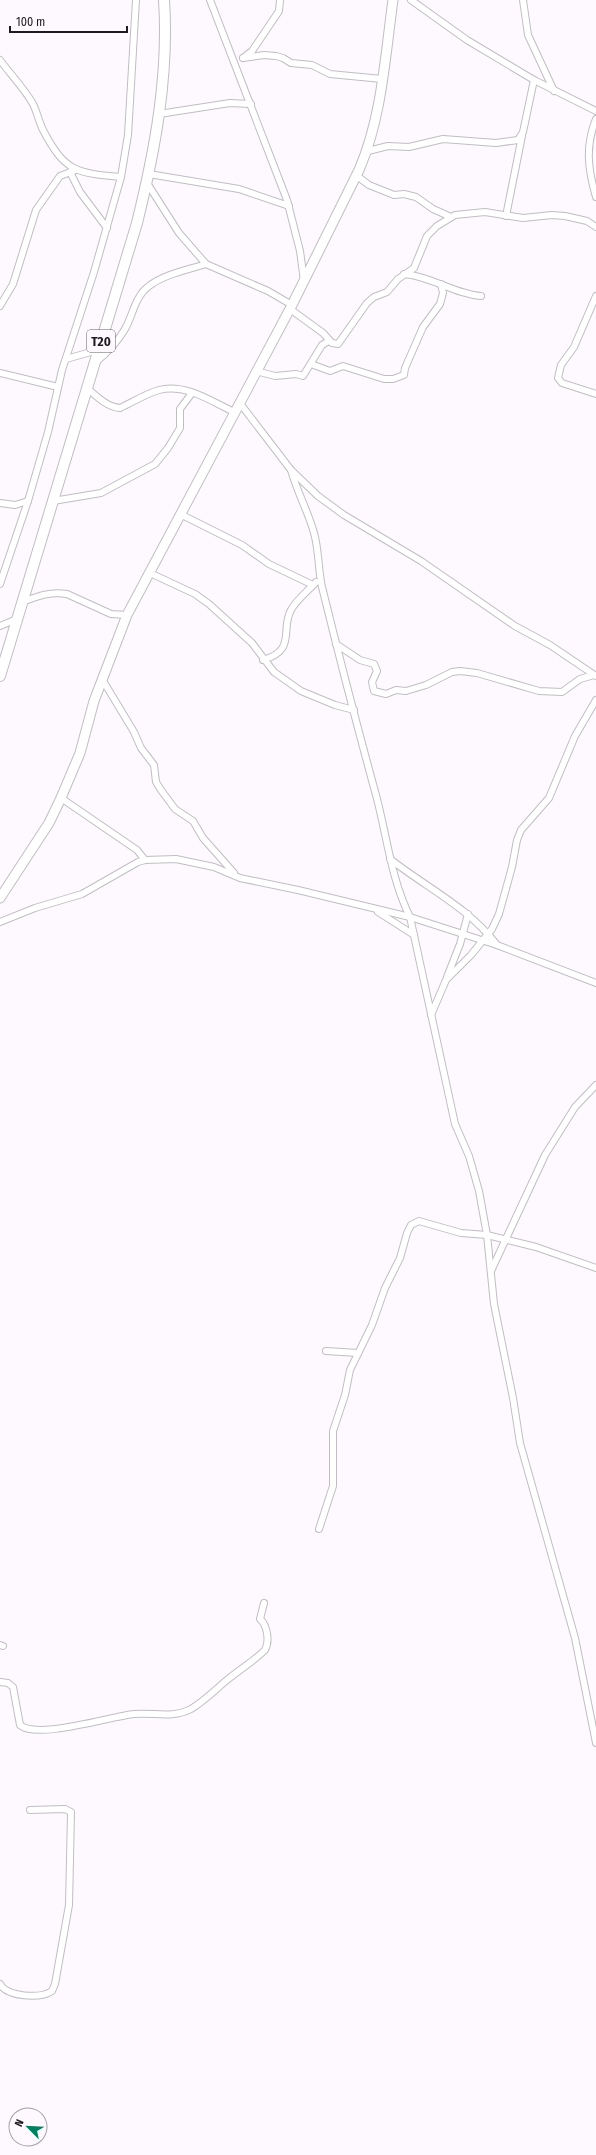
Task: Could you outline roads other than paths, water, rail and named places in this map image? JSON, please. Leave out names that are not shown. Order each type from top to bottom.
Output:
[{"type":"main road","name":"T20","points":[[0,676],[137,223],[148,178],[159,114],[164,73],[164,0]]},
{"type":"street","points":[[0,584],[28,501],[46,440],[66,358],[107,228],[121,177],[128,135],[136,0]]},
{"type":"street","points":[[210,0],[251,104],[288,206],[300,251],[304,281]]},
{"type":"street","points":[[243,58],[252,51],[279,11],[280,0]]},
{"type":"street","points":[[0,898],[49,823],[61,798],[80,753],[94,701],[127,615],[239,402],[291,307],[357,176],[368,151],[382,79],[393,0]]},
{"type":"street","points":[[411,0],[467,40],[534,80],[596,111]]},
{"type":"street","points":[[523,0],[528,35],[554,91]]},
{"type":"street","points":[[234,60],[264,55],[276,56],[291,63],[312,65],[330,74],[382,79]]},
{"type":"street","points":[[0,60],[33,104],[55,150],[73,171],[80,192],[107,228]]},
{"type":"street","points":[[506,216],[534,80]]},
{"type":"street","points":[[159,114],[230,102],[251,104]]},
{"type":"street","points":[[596,119],[590,138],[588,163],[596,197]]},
{"type":"street","points":[[368,151],[388,146],[414,146],[443,140],[496,143],[518,140],[523,132]]},
{"type":"street","points":[[0,306],[13,284],[34,214],[60,176],[73,171],[121,177]]},
{"type":"street","points":[[357,176],[369,185],[394,195],[404,194],[416,197],[434,209],[451,217]]},
{"type":"street","points":[[148,178],[239,189],[288,206]]},
{"type":"street","points":[[148,178],[179,233],[206,264],[240,278],[291,307],[334,344],[341,341],[367,303],[387,292],[404,274],[414,268],[427,236],[451,217],[475,212],[523,218],[552,215],[565,216],[587,221],[596,227]]},
{"type":"street","points":[[94,364],[111,350],[119,339],[126,328],[136,302],[148,287],[163,277],[206,264]]},
{"type":"street","points":[[404,274],[418,276],[466,294],[481,296]]},
{"type":"street","points":[[311,364],[330,371],[343,366],[384,379],[392,379],[404,375],[405,368],[423,327],[440,304],[443,293],[441,284]]},
{"type":"street","points":[[596,296],[574,347],[561,365],[558,378],[562,383],[596,394]]},
{"type":"street","points":[[256,371],[275,376],[297,374],[302,376],[306,374],[322,345],[329,341]]},
{"type":"street","points":[[66,358],[98,350]]},
{"type":"street","points":[[0,373],[58,387]]},
{"type":"street","points":[[87,388],[108,405],[120,408],[160,390],[175,388],[192,393],[234,412]]},
{"type":"street","points":[[53,501],[101,493],[155,464],[168,448],[180,428],[180,408],[192,393]]},
{"type":"street","points":[[239,402],[291,470],[318,496],[344,515],[421,561],[515,626],[550,645],[595,676]]},
{"type":"street","points":[[291,470],[295,488],[305,507],[314,534],[320,577],[336,644],[354,710],[390,859],[402,899],[410,918],[455,1124],[474,1168],[487,1235],[494,1304],[513,1398],[520,1443],[575,1638],[596,1743]]},
{"type":"street","points":[[0,503],[15,505],[28,501]]},
{"type":"street","points":[[180,514],[242,545],[269,564],[313,585]]},
{"type":"street","points":[[150,573],[184,588],[209,604],[252,644],[263,660],[274,672],[301,691],[335,705],[354,710]]},
{"type":"street","points":[[263,660],[276,654],[282,647],[287,636],[290,611],[320,577]]},
{"type":"street","points":[[22,602],[42,594],[60,593],[67,594],[111,614],[127,615]]},
{"type":"street","points":[[0,626],[17,619]]},
{"type":"street","points":[[336,644],[360,660],[374,664],[377,671],[372,682],[374,691],[386,694],[396,690],[406,691],[426,685],[452,672],[477,673],[539,691],[562,692],[580,679],[595,676]]},
{"type":"street","points":[[102,679],[134,732],[141,748],[154,765],[156,782],[161,790],[175,809],[193,821],[225,865],[240,878]]},
{"type":"street","points":[[446,980],[488,934],[499,914],[512,867],[517,840],[521,830],[549,798],[575,736],[596,700]]},
{"type":"street","points":[[61,798],[137,850],[145,860]]},
{"type":"street","points":[[0,922],[35,908],[82,894],[121,870],[145,860],[176,859],[214,867],[240,878],[410,918],[497,945],[596,983]]},
{"type":"street","points":[[390,859],[468,914],[497,945]]},
{"type":"street","points":[[373,909],[414,936]]},
{"type":"street","points":[[431,1015],[464,935],[468,914]]},
{"type":"street","points":[[491,1271],[545,1155],[575,1107],[596,1085]]},
{"type":"street","points":[[319,1528],[333,1486],[333,1431],[348,1384],[350,1370],[372,1325],[385,1288],[400,1258],[407,1233],[413,1223],[420,1221],[461,1233],[487,1235],[536,1247],[596,1268]]},
{"type":"street","points":[[326,1351],[358,1353]]},
{"type":"street","points":[[0,1682],[8,1683],[13,1687],[20,1724],[26,1728],[62,1729],[101,1719],[133,1714],[170,1716],[177,1714],[191,1709],[265,1650],[268,1640],[264,1623],[260,1619],[264,1603]]},
{"type":"street","points":[[0,1984],[6,1990],[13,1993],[42,1994],[52,1991],[55,1984],[68,1916],[71,1812],[65,1809],[30,1810]]}]
